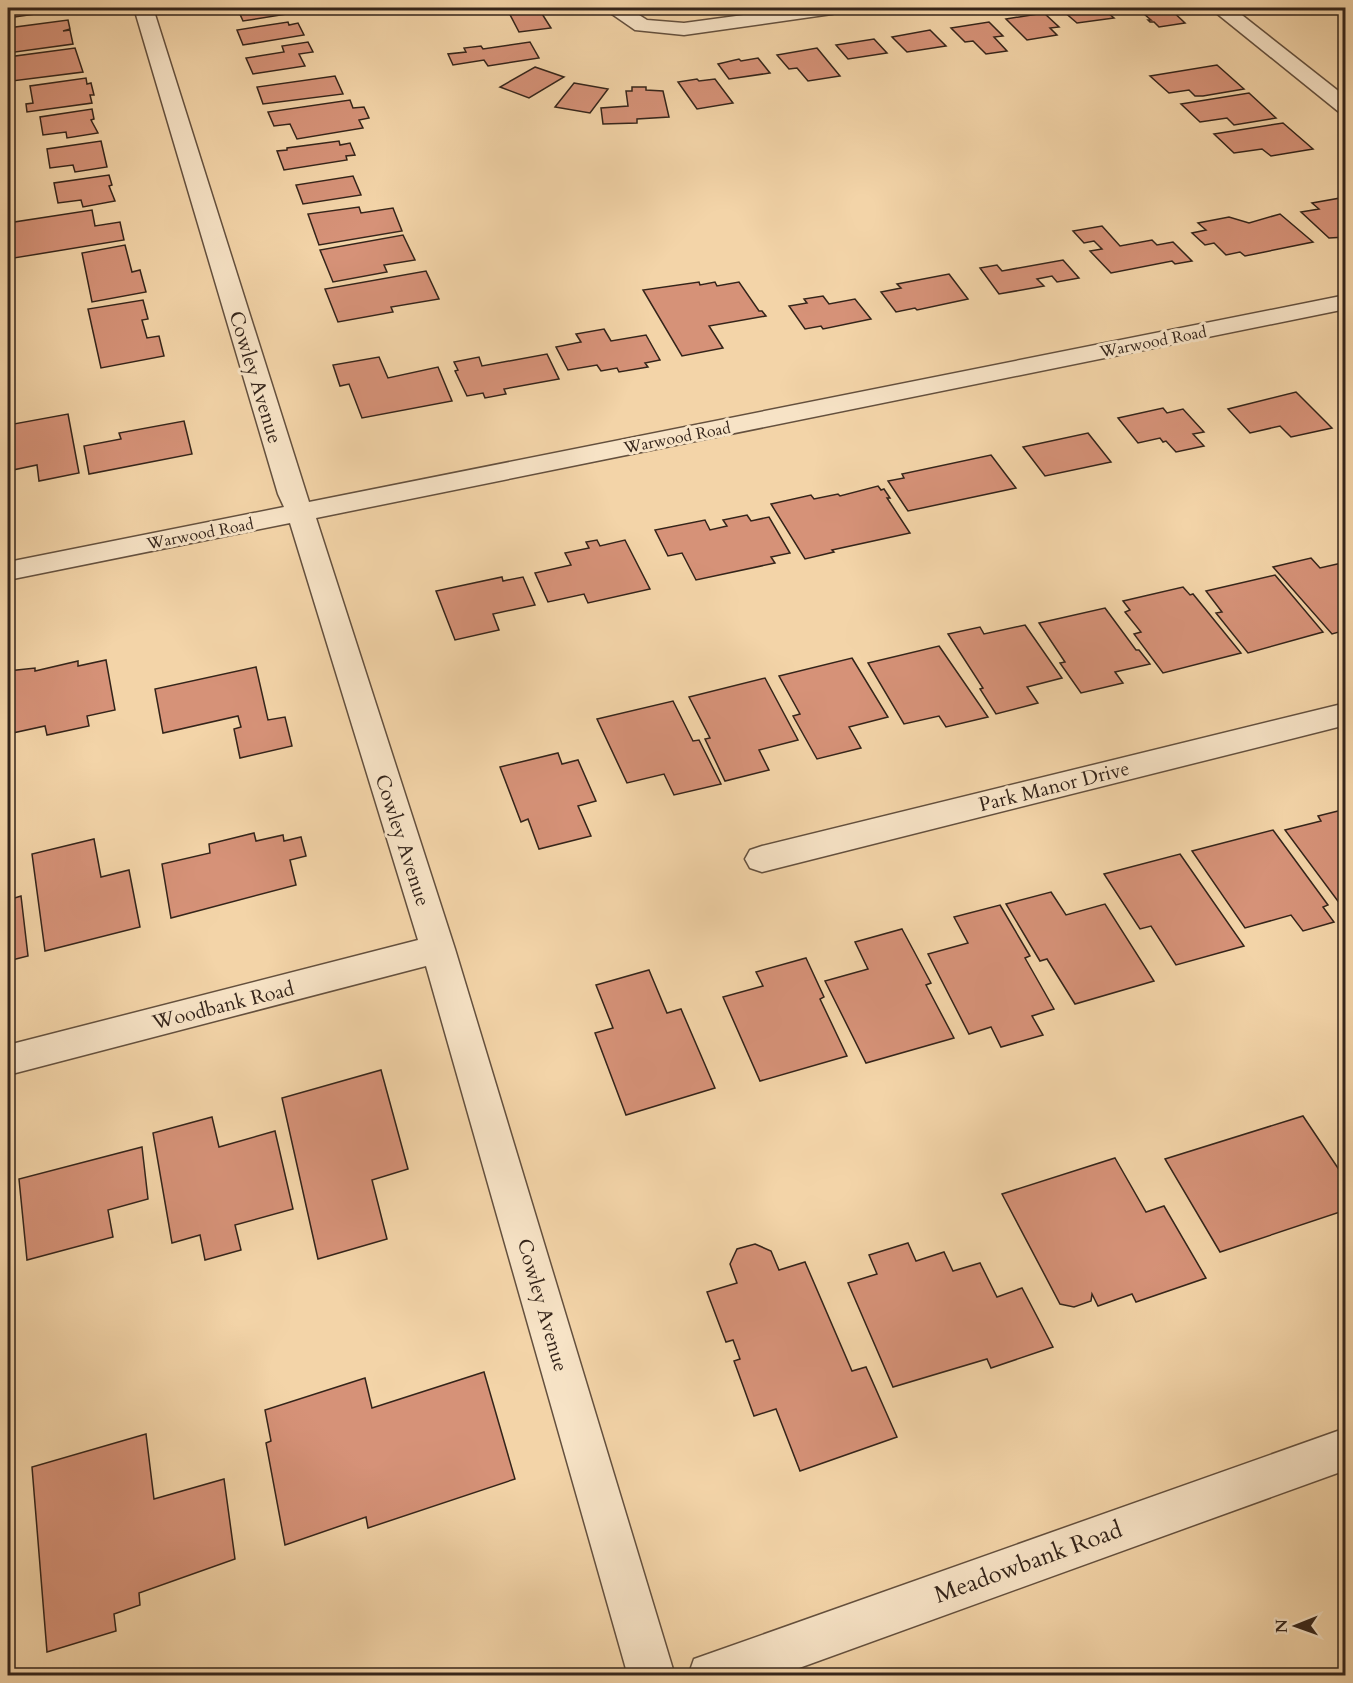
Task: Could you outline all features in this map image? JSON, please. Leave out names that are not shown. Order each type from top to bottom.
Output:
[{"type":"street","name":"Cowley Avenue","points":[[143,8],[292,494],[301,513],[438,949],[652,1676]]},
{"type":"street","points":[[616,8],[642,26],[684,29],[832,8]]},
{"type":"street","points":[[1222,8],[1346,108]]},
{"type":"street","name":"Warwood Road","points":[[8,571],[1346,302]]},
{"type":"street","name":"Park Manor Drive","points":[[762,859],[1346,714]]},
{"type":"street","name":"Woodbank Road","points":[[8,1060],[438,949]]},
{"type":"street","name":"Meadowbank Road","points":[[711,1676],[1346,1449]]},
{"type":"building","points":[[8,8],[70,8],[70,9],[8,18]]},
{"type":"building","points":[[226,8],[311,8],[312,10],[243,21],[239,12],[245,11],[244,9],[228,11]]},
{"type":"building","points":[[1102,8],[1114,18],[1077,23],[1062,10]]},
{"type":"building","points":[[1137,8],[1169,8],[1185,23],[1159,27],[1154,22],[1150,22],[1148,20],[1151,20]]},
{"type":"building","points":[[507,9],[539,9],[551,28],[519,32]]},
{"type":"building","points":[[1044,13],[1059,27],[1050,28],[1057,35],[1027,40],[1006,19]]},
{"type":"building","points":[[68,20],[70,29],[63,31],[70,30],[73,44],[8,53],[8,28]]},
{"type":"building","points":[[288,22],[289,25],[298,23],[304,35],[243,45],[237,30]]},
{"type":"building","points":[[989,22],[1003,36],[994,37],[1007,51],[986,54],[973,41],[965,42],[951,28]]},
{"type":"building","points":[[930,30],[946,46],[907,52],[892,37]]},
{"type":"building","points":[[874,39],[887,53],[848,59],[836,45]]},
{"type":"building","points":[[308,42],[313,52],[299,54],[305,66],[253,74],[246,58],[284,52],[282,46]]},
{"type":"building","points":[[530,42],[539,58],[488,66],[484,60],[453,65],[448,54],[466,52],[464,48],[481,46],[483,49]]},
{"type":"building","points":[[75,48],[83,72],[12,81],[8,57]]},
{"type":"building","points":[[817,48],[840,76],[808,81],[797,68],[789,69],[777,55]]},
{"type":"building","points":[[758,58],[770,73],[729,79],[718,64],[739,59],[741,61]]},
{"type":"building","points":[[1217,65],[1244,89],[1203,96],[1195,96],[1189,90],[1169,93],[1150,76]]},
{"type":"building","points":[[535,67],[564,77],[529,98],[500,87]]},
{"type":"building","points":[[335,76],[343,94],[263,104],[257,87]]},
{"type":"building","points":[[86,78],[87,84],[91,83],[94,95],[90,95],[92,103],[27,112],[26,104],[33,103],[30,86]]},
{"type":"building","points":[[697,79],[699,81],[715,79],[733,103],[697,109],[678,82]]},
{"type":"building","points":[[574,83],[608,89],[590,113],[555,107]]},
{"type":"building","points":[[632,87],[663,91],[669,117],[637,119],[637,123],[603,124],[601,108],[628,106],[626,91],[632,91]]},
{"type":"building","points":[[1249,93],[1276,118],[1234,125],[1227,118],[1200,122],[1181,104]]},
{"type":"building","points":[[350,100],[353,108],[364,107],[369,118],[359,120],[363,128],[297,139],[290,124],[274,126],[268,112]]},
{"type":"building","points":[[92,109],[94,119],[91,120],[98,133],[67,138],[66,132],[43,135],[40,117]]},
{"type":"building","points":[[1283,123],[1313,149],[1271,156],[1262,149],[1234,153],[1214,134]]},
{"type":"building","points":[[101,141],[107,167],[75,172],[73,165],[50,168],[47,149]]},
{"type":"building","points":[[339,141],[340,145],[350,143],[355,155],[346,156],[347,160],[284,170],[277,151],[287,150],[287,148]]},
{"type":"building","points":[[109,175],[112,185],[109,186],[115,201],[83,207],[81,200],[58,203],[54,183]]},
{"type":"building","points":[[353,176],[361,195],[303,204],[296,185]]},
{"type":"building","points":[[1346,197],[1346,237],[1329,238],[1301,212],[1319,209],[1312,203]]},
{"type":"building","points":[[359,207],[361,213],[393,208],[402,231],[319,245],[308,214]]},
{"type":"building","points":[[92,210],[95,226],[120,222],[124,240],[14,258],[13,252],[8,252],[8,239],[10,239],[8,223]]},
{"type":"building","points":[[1280,214],[1313,242],[1245,256],[1240,252],[1226,255],[1214,243],[1205,245],[1192,233],[1206,230],[1198,223],[1229,217],[1249,223]]},
{"type":"building","points":[[1102,226],[1120,246],[1152,240],[1157,245],[1173,242],[1192,261],[1175,264],[1172,261],[1111,273],[1090,251],[1102,249],[1094,241],[1084,243],[1073,231]]},
{"type":"building","points":[[403,235],[415,260],[384,265],[387,272],[333,282],[320,250]]},
{"type":"building","points":[[125,245],[132,272],[140,270],[146,292],[92,302],[82,253]]},
{"type":"building","points":[[1063,260],[1079,278],[1057,282],[1052,276],[1037,279],[1044,286],[999,294],[980,268],[997,265],[1002,271]]},
{"type":"building","points":[[426,271],[439,299],[391,307],[393,312],[338,322],[325,289]]},
{"type":"building","points":[[949,274],[968,299],[896,312],[881,292],[901,288],[897,284]]},
{"type":"building","points":[[699,282],[700,285],[715,282],[717,286],[739,282],[759,311],[766,316],[709,326],[723,348],[682,356],[643,290]]},
{"type":"building","points":[[823,296],[829,304],[855,299],[871,319],[823,329],[821,326],[805,329],[789,306],[807,303],[804,299]]},
{"type":"building","points":[[143,300],[148,319],[142,320],[147,338],[159,336],[164,356],[101,368],[88,309]]},
{"type":"building","points":[[604,329],[611,341],[646,335],[660,360],[645,363],[648,367],[619,372],[617,368],[601,371],[597,365],[568,370],[556,347],[581,342],[576,334]]},
{"type":"building","points":[[547,354],[559,379],[504,389],[506,394],[485,398],[483,393],[467,396],[455,371],[458,370],[454,362],[479,357],[482,366]]},
{"type":"building","points":[[379,357],[388,378],[438,367],[452,401],[362,418],[349,384],[340,386],[333,365]]},
{"type":"building","points":[[1296,392],[1332,428],[1291,437],[1280,426],[1250,433],[1228,409]]},
{"type":"building","points":[[1163,408],[1167,413],[1183,409],[1204,432],[1193,434],[1204,446],[1176,452],[1160,438],[1138,443],[1118,418]]},
{"type":"building","points":[[68,414],[79,473],[39,481],[37,465],[8,471],[8,425]]},
{"type":"building","points":[[184,421],[192,454],[89,474],[84,446],[121,439],[119,433]]},
{"type":"building","points":[[1088,433],[1111,462],[1045,476],[1023,447]]},
{"type":"building","points":[[991,455],[1016,488],[908,511],[888,481],[904,478],[902,474]]},
{"type":"building","points":[[878,486],[881,490],[884,489],[890,498],[887,498],[910,533],[832,550],[834,552],[805,559],[771,504],[811,495],[814,499],[838,494],[840,496]]},
{"type":"building","points":[[747,515],[751,521],[769,517],[790,553],[771,557],[775,563],[696,580],[682,553],[668,556],[655,530],[705,520],[710,530],[727,526],[723,520]]},
{"type":"building","points":[[597,540],[600,546],[625,540],[650,589],[588,603],[584,594],[548,602],[535,573],[571,565],[565,553],[589,548],[586,542]]},
{"type":"building","points":[[1311,558],[1320,568],[1346,562],[1346,630],[1332,634],[1273,567]]},
{"type":"building","points":[[1275,575],[1323,632],[1248,653],[1216,613],[1222,612],[1206,591]]},
{"type":"building","points":[[502,577],[503,581],[523,577],[535,605],[493,614],[499,630],[455,640],[436,591]]},
{"type":"building","points":[[1183,587],[1190,595],[1193,594],[1241,653],[1163,673],[1134,634],[1141,632],[1125,612],[1130,610],[1123,601]]},
{"type":"building","points":[[1105,608],[1136,650],[1139,650],[1150,664],[1115,672],[1123,683],[1081,693],[1060,663],[1065,662],[1039,623]]},
{"type":"building","points":[[1025,625],[1062,678],[1027,687],[1038,703],[996,714],[980,689],[983,688],[948,634],[980,627],[984,634]]},
{"type":"building","points":[[939,646],[988,717],[946,727],[939,716],[904,724],[868,663]]},
{"type":"building","points":[[852,658],[888,717],[849,727],[861,748],[817,759],[793,716],[800,714],[779,676]]},
{"type":"building","points":[[106,660],[115,710],[87,716],[89,726],[47,735],[45,726],[8,734],[8,671],[35,668],[35,671],[78,661],[78,666]]},
{"type":"building","points":[[256,667],[268,720],[285,717],[292,746],[240,758],[234,729],[241,727],[238,716],[163,733],[155,689]]},
{"type":"building","points":[[765,678],[798,740],[759,750],[769,770],[725,781],[705,739],[710,738],[689,697]]},
{"type":"building","points":[[673,701],[693,741],[699,740],[721,784],[674,795],[664,774],[627,783],[597,719]]},
{"type":"building","points":[[558,753],[562,764],[578,760],[596,801],[578,806],[591,836],[539,849],[528,819],[521,822],[500,767]]},
{"type":"building","points":[[1346,809],[1346,912],[1285,830],[1321,821],[1318,816]]},
{"type":"building","points":[[1273,830],[1328,905],[1323,907],[1334,922],[1303,931],[1291,915],[1245,928],[1192,851]]},
{"type":"building","points":[[254,833],[256,841],[283,835],[284,841],[301,837],[306,856],[290,860],[296,885],[171,918],[162,864],[210,853],[209,844]]},
{"type":"building","points":[[94,839],[101,877],[129,870],[140,927],[45,951],[32,854]]},
{"type":"building","points":[[1180,854],[1244,946],[1176,965],[1151,926],[1140,929],[1104,874]]},
{"type":"building","points":[[1051,892],[1066,915],[1105,904],[1154,981],[1075,1004],[1047,959],[1040,961],[1006,904]]},
{"type":"building","points":[[21,896],[28,956],[8,961],[8,900]]},
{"type":"building","points":[[1000,905],[1030,956],[1025,958],[1054,1009],[1032,1016],[1043,1035],[1001,1047],[991,1027],[969,1034],[928,954],[968,943],[954,917]]},
{"type":"building","points":[[902,929],[931,983],[926,985],[954,1038],[866,1063],[825,981],[868,969],[855,942]]},
{"type":"building","points":[[806,958],[824,997],[820,999],[847,1056],[760,1081],[723,997],[763,986],[756,972]]},
{"type":"building","points":[[649,970],[667,1013],[681,1009],[715,1088],[626,1115],[595,1033],[613,1028],[596,985]]},
{"type":"building","points":[[381,1070],[408,1169],[372,1180],[387,1239],[318,1259],[282,1098]]},
{"type":"building","points":[[1303,1116],[1346,1180],[1346,1210],[1220,1252],[1165,1159]]},
{"type":"building","points":[[212,1117],[219,1147],[275,1131],[293,1209],[235,1225],[241,1250],[205,1260],[200,1235],[172,1243],[153,1133]]},
{"type":"building","points":[[142,1147],[148,1199],[108,1210],[113,1237],[27,1260],[19,1179]]},
{"type":"building","points":[[1115,1158],[1146,1212],[1164,1206],[1206,1278],[1136,1302],[1132,1294],[1098,1306],[1092,1294],[1091,1301],[1074,1307],[1060,1304],[1002,1194]]},
{"type":"building","points":[[908,1243],[916,1261],[944,1252],[953,1271],[980,1263],[997,1297],[1022,1288],[1053,1347],[991,1368],[987,1359],[893,1387],[848,1283],[877,1274],[869,1255]]},
{"type":"building","points":[[755,1244],[771,1251],[779,1270],[805,1262],[852,1371],[866,1367],[897,1437],[800,1471],[776,1409],[754,1416],[734,1361],[740,1359],[733,1340],[726,1342],[707,1292],[737,1283],[730,1264],[737,1249]]},
{"type":"building","points":[[484,1372],[515,1479],[368,1528],[366,1517],[285,1545],[266,1443],[271,1441],[265,1410],[365,1378],[372,1408]]},
{"type":"building","points":[[146,1434],[154,1499],[224,1479],[235,1559],[139,1593],[140,1605],[114,1614],[116,1631],[47,1652],[32,1467]]}]
